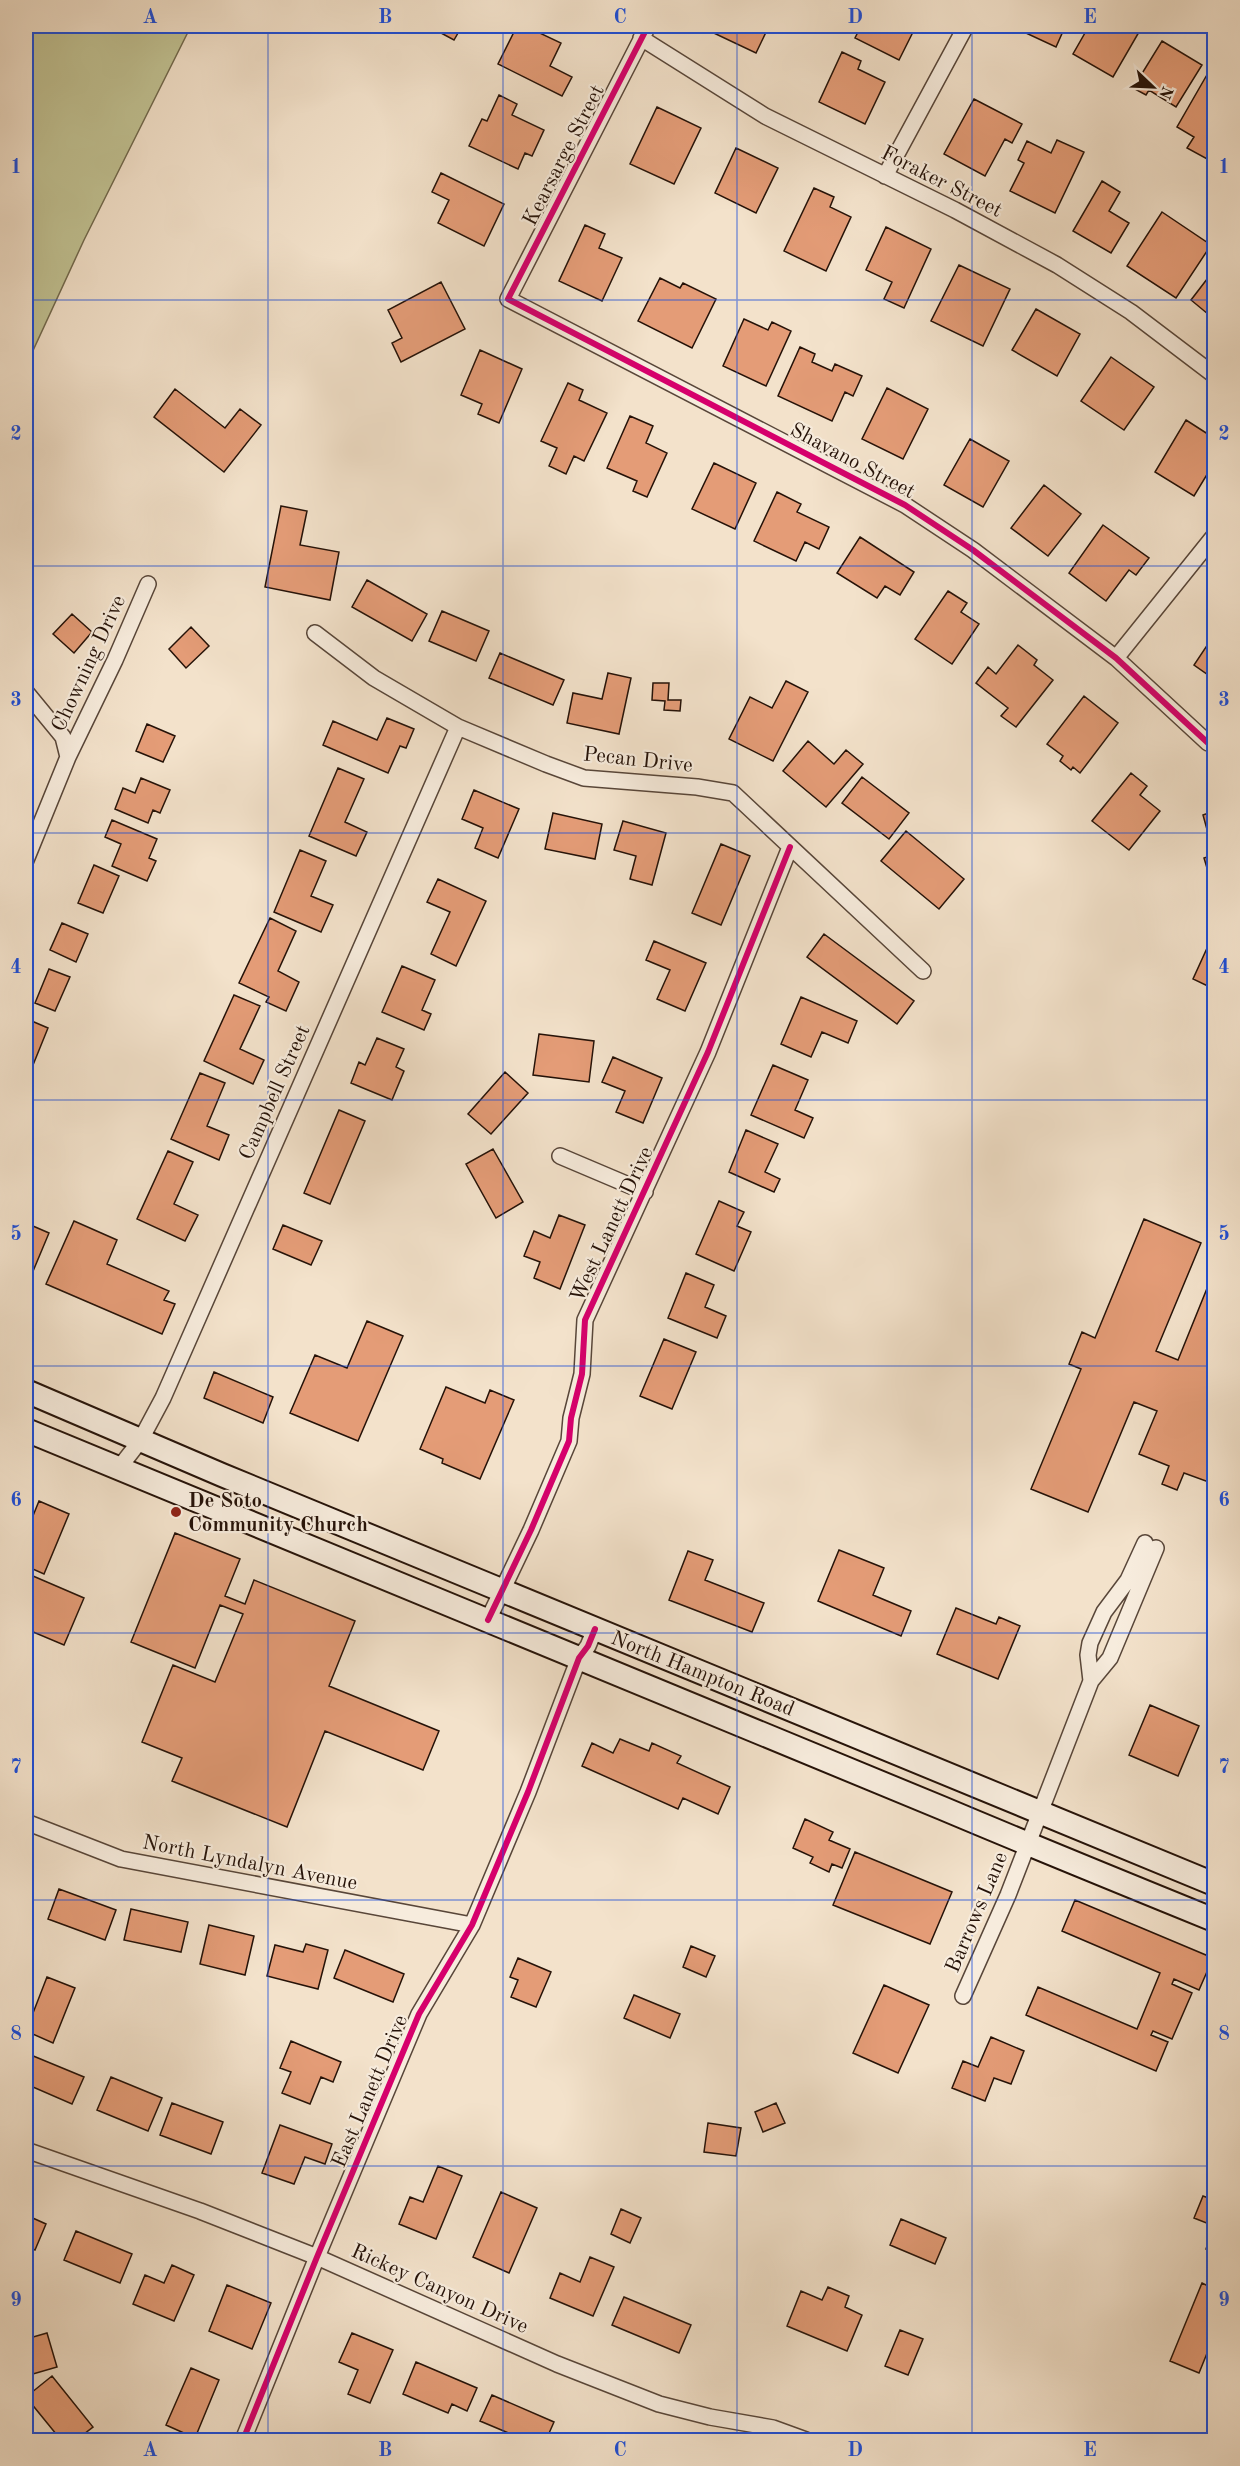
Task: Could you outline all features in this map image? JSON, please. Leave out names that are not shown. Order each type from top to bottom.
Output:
[{"type":"main road","name":"North Hampton Road","points":[[26,1391],[246,1485],[1215,1884]]},
{"type":"main road","name":"North Hampton Road","points":[[26,1430],[1027,1845],[1215,1920]]},
{"type":"main road","points":[[233,1515],[246,1485]]},
{"type":"main road","points":[[410,1588],[423,1558]]},
{"type":"main road","points":[[1083,1866],[1095,1834]]},
{"type":"street","points":[[885,176],[966,26]]},
{"type":"street","name":"Foraker Street","points":[[645,32],[765,116],[956,210],[1057,265],[1131,312],[1215,375]]},
{"type":"street","name":"Kearsarge Street","points":[[508,299],[645,32]]},
{"type":"street","name":"Shavano Street","points":[[508,299],[905,505],[973,550],[1116,658],[1208,743]]},
{"type":"street","points":[[1116,658],[1215,536]]},
{"type":"street","name":"Chowning Drive","points":[[26,860],[68,757],[115,660],[148,584]]},
{"type":"street","name":"Pecan Drive","points":[[315,633],[374,678],[458,727],[584,778],[697,787],[733,793],[922,971]]},
{"type":"street","points":[[26,692],[63,737],[68,757]]},
{"type":"street","name":"Campbell Street","points":[[119,1468],[140,1441],[163,1398],[458,727]]},
{"type":"street","name":"West Lanett Drive","points":[[488,1620],[569,1441],[571,1418],[582,1374],[585,1320],[708,1052],[790,847]]},
{"type":"street","points":[[560,1156],[645,1192]]},
{"type":"street","points":[[1150,1546],[1110,1658],[1091,1681],[1088,1655],[1090,1643],[1104,1612],[1150,1546]]},
{"type":"street","name":"East Lanett Drive","points":[[243,2440],[419,2014],[472,1925],[528,1792],[579,1658],[588,1646],[595,1629]]},
{"type":"street","name":"Barrows Lane","points":[[963,1996],[1041,1812],[1091,1681]]},
{"type":"street","name":"North Lyndalyn Avenue","points":[[26,1823],[121,1859],[472,1925]]},
{"type":"street","name":"Rickey Canyon Drive","points":[[26,2150],[200,2211],[317,2257],[557,2364],[659,2404],[710,2417],[773,2428],[806,2440]]},
{"type":"green space","points":[[26,26],[191,26],[84,240],[30,357],[26,336]]},
{"type":"building","points":[[428,26],[462,26],[454,40]]},
{"type":"building","points":[[517,26],[525,26],[561,43],[550,66],[572,77],[562,96],[498,64]]},
{"type":"building","points":[[699,26],[769,26],[756,53]]},
{"type":"building","points":[[861,26],[916,26],[899,60],[855,38]]},
{"type":"building","points":[[1011,26],[1059,26],[1064,29],[1056,47]]},
{"type":"building","points":[[1089,26],[1127,26],[1139,32],[1113,77],[1073,54]]},
{"type":"building","points":[[1162,41],[1202,65],[1176,107],[1149,90],[1146,95],[1133,88]]},
{"type":"building","points":[[842,52],[861,61],[858,69],[885,82],[865,124],[819,102]]},
{"type":"building","points":[[1208,73],[1214,77],[1214,150],[1209,160],[1187,148],[1194,137],[1177,127]]},
{"type":"building","points":[[499,95],[517,104],[512,115],[544,130],[532,156],[525,153],[518,169],[469,146],[482,119],[487,121]]},
{"type":"building","points":[[974,99],[1022,124],[1012,143],[1005,139],[985,176],[944,154]]},
{"type":"building","points":[[657,107],[701,128],[674,184],[630,164]]},
{"type":"building","points":[[1057,140],[1084,152],[1055,213],[1010,191],[1024,163],[1018,160],[1027,141],[1051,153]]},
{"type":"building","points":[[736,148],[778,168],[756,213],[715,193]]},
{"type":"building","points":[[441,173],[504,204],[484,246],[438,223],[449,200],[432,192]]},
{"type":"building","points":[[1102,181],[1120,192],[1109,211],[1129,223],[1111,253],[1073,231]]},
{"type":"building","points":[[814,188],[834,197],[830,207],[851,217],[826,271],[784,251]]},
{"type":"building","points":[[1162,212],[1211,245],[1176,298],[1127,266]]},
{"type":"building","points":[[585,225],[605,234],[599,248],[622,258],[602,301],[559,281]]},
{"type":"building","points":[[886,227],[931,249],[904,308],[884,299],[892,282],[866,270]]},
{"type":"building","points":[[959,265],[1010,289],[983,346],[931,321]]},
{"type":"building","points":[[1214,270],[1214,319],[1191,300]]},
{"type":"building","points":[[660,278],[680,288],[683,283],[716,299],[692,348],[638,321]]},
{"type":"building","points":[[441,282],[465,329],[401,362],[392,343],[402,338],[388,310]]},
{"type":"building","points":[[1036,309],[1080,334],[1057,376],[1012,350]]},
{"type":"building","points":[[744,319],[768,330],[772,322],[791,331],[766,386],[723,366]]},
{"type":"building","points":[[800,347],[815,354],[812,362],[832,371],[835,364],[862,376],[853,396],[845,392],[832,421],[778,396]]},
{"type":"building","points":[[480,350],[522,369],[499,423],[478,414],[482,404],[461,395]]},
{"type":"building","points":[[1111,357],[1154,387],[1124,430],[1081,401]]},
{"type":"building","points":[[568,383],[583,390],[579,400],[607,413],[584,461],[574,456],[566,474],[549,466],[557,448],[541,441]]},
{"type":"building","points":[[887,388],[928,409],[903,459],[862,439]]},
{"type":"building","points":[[175,389],[225,428],[240,409],[261,425],[224,472],[154,417]]},
{"type":"building","points":[[630,416],[653,426],[646,443],[667,453],[647,497],[633,491],[637,481],[607,468]]},
{"type":"building","points":[[1186,420],[1214,438],[1214,463],[1194,496],[1155,472]]},
{"type":"building","points":[[970,439],[1009,461],[983,507],[944,485]]},
{"type":"building","points":[[714,463],[756,483],[735,529],[692,509]]},
{"type":"building","points":[[1044,485],[1081,514],[1048,556],[1011,528]]},
{"type":"building","points":[[777,492],[801,504],[797,512],[829,527],[819,549],[805,542],[796,561],[754,541]]},
{"type":"building","points":[[281,506],[307,511],[300,545],[339,552],[330,600],[265,587]]},
{"type":"building","points":[[1103,525],[1149,558],[1136,575],[1129,570],[1106,601],[1069,573]]},
{"type":"building","points":[[860,537],[914,572],[900,595],[885,586],[877,598],[837,573]]},
{"type":"building","points":[[367,580],[427,614],[412,641],[352,607]]},
{"type":"building","points":[[948,591],[967,603],[961,612],[979,624],[952,664],[915,639]]},
{"type":"building","points":[[442,611],[489,631],[476,661],[429,641]]},
{"type":"building","points":[[72,614],[92,632],[74,653],[53,634]]},
{"type":"building","points":[[191,627],[209,646],[186,668],[169,649]]},
{"type":"building","points":[[1214,635],[1214,679],[1194,665]]},
{"type":"building","points":[[1018,645],[1037,660],[1034,665],[1053,680],[1016,727],[1001,716],[1008,708],[976,683],[988,667],[996,674]]},
{"type":"building","points":[[500,653],[564,680],[553,705],[489,678]]},
{"type":"building","points":[[608,673],[631,678],[619,734],[567,723],[573,693],[602,699]]},
{"type":"building","points":[[786,681],[808,692],[773,761],[729,739],[750,697],[772,708]]},
{"type":"building","points":[[653,683],[669,683],[668,700],[681,700],[680,711],[664,710],[665,701],[652,700]]},
{"type":"building","points":[[1084,696],[1118,723],[1080,773],[1073,767],[1071,770],[1060,761],[1063,756],[1047,744]]},
{"type":"building","points":[[387,718],[414,729],[406,748],[400,746],[388,773],[323,745],[333,721],[377,740]]},
{"type":"building","points":[[147,724],[175,736],[163,762],[136,751]]},
{"type":"building","points":[[808,741],[834,764],[846,750],[863,764],[826,807],[783,771]]},
{"type":"building","points":[[338,768],[364,779],[345,822],[367,832],[356,856],[309,836]]},
{"type":"building","points":[[1131,773],[1147,786],[1140,795],[1160,811],[1129,850],[1092,821]]},
{"type":"building","points":[[862,777],[909,813],[889,839],[842,803]]},
{"type":"building","points":[[141,778],[170,790],[160,813],[153,810],[148,823],[115,809],[123,788],[135,793]]},
{"type":"building","points":[[474,790],[519,809],[498,858],[475,848],[483,828],[462,819]]},
{"type":"building","points":[[1214,811],[1214,855],[1203,815]]},
{"type":"building","points":[[553,813],[602,824],[595,859],[545,849]]},
{"type":"building","points":[[112,820],[157,839],[149,858],[156,861],[147,881],[112,866],[121,844],[105,837]]},
{"type":"building","points":[[623,821],[666,833],[652,885],[630,879],[636,856],[614,850]]},
{"type":"building","points":[[906,831],[964,879],[939,909],[881,861]]},
{"type":"building","points":[[721,844],[750,856],[721,925],[692,913]]},
{"type":"building","points":[[300,850],[326,861],[311,896],[333,905],[321,932],[274,912]]},
{"type":"building","points":[[1214,855],[1214,877],[1210,878],[1204,858]]},
{"type":"building","points":[[94,865],[119,876],[103,913],[78,903]]},
{"type":"building","points":[[438,879],[486,901],[456,966],[431,954],[450,912],[427,902]]},
{"type":"building","points":[[270,918],[296,931],[278,971],[299,982],[286,1011],[266,1002],[269,997],[239,983]]},
{"type":"building","points":[[62,923],[88,934],[76,962],[50,950]]},
{"type":"building","points":[[824,934],[914,1001],[897,1024],[807,957]]},
{"type":"building","points":[[654,941],[706,963],[685,1011],[657,999],[670,970],[646,960]]},
{"type":"building","points":[[1208,946],[1214,949],[1214,989],[1193,979]]},
{"type":"building","points":[[402,966],[435,980],[422,1010],[431,1014],[424,1030],[382,1012]]},
{"type":"building","points":[[49,969],[70,977],[55,1011],[35,1003]]},
{"type":"building","points":[[234,995],[260,1006],[240,1049],[264,1060],[253,1084],[204,1061]]},
{"type":"building","points":[[801,997],[857,1021],[848,1043],[822,1032],[811,1057],[781,1044]]},
{"type":"building","points":[[27,1019],[48,1028],[33,1065],[26,1062]]},
{"type":"building","points":[[539,1034],[594,1041],[589,1082],[533,1075]]},
{"type":"building","points":[[377,1038],[404,1049],[396,1067],[404,1071],[392,1100],[351,1083],[359,1062],[365,1065]]},
{"type":"building","points":[[613,1057],[662,1078],[643,1123],[616,1112],[625,1091],[602,1082]]},
{"type":"building","points":[[773,1065],[808,1080],[795,1110],[813,1118],[804,1138],[751,1115]]},
{"type":"building","points":[[505,1072],[528,1093],[491,1134],[468,1114]]},
{"type":"building","points":[[200,1073],[225,1083],[207,1126],[229,1135],[219,1160],[171,1139]]},
{"type":"building","points":[[339,1110],[365,1121],[330,1204],[304,1193]]},
{"type":"building","points":[[746,1130],[778,1144],[765,1172],[780,1179],[774,1192],[729,1172]]},
{"type":"building","points":[[493,1149],[523,1202],[496,1218],[466,1164]]},
{"type":"building","points":[[168,1151],[193,1162],[174,1204],[198,1215],[185,1241],[137,1219]]},
{"type":"building","points":[[719,1201],[744,1212],[737,1226],[751,1232],[734,1271],[696,1254]]},
{"type":"building","points":[[559,1215],[585,1225],[560,1289],[534,1278],[540,1262],[524,1256],[534,1231],[550,1238]]},
{"type":"building","points":[[1144,1219],[1201,1243],[1156,1351],[1178,1360],[1208,1286],[1214,1288],[1214,1484],[1184,1473],[1177,1490],[1162,1484],[1169,1466],[1139,1454],[1157,1411],[1134,1402],[1088,1512],[1031,1489],[1081,1369],[1069,1364],[1082,1332],[1095,1338]]},
{"type":"building","points":[[74,1221],[117,1240],[107,1264],[169,1291],[164,1300],[175,1304],[162,1334],[46,1284]]},
{"type":"building","points":[[26,1223],[49,1233],[26,1288]]},
{"type":"building","points":[[283,1225],[322,1241],[311,1265],[273,1249]]},
{"type":"building","points":[[686,1273],[714,1285],[705,1307],[726,1316],[717,1338],[668,1318]]},
{"type":"building","points":[[367,1321],[403,1336],[358,1441],[290,1413],[315,1355],[347,1368]]},
{"type":"building","points":[[664,1339],[696,1352],[672,1409],[640,1396]]},
{"type":"building","points":[[214,1372],[273,1397],[263,1423],[204,1398]]},
{"type":"building","points":[[446,1387],[485,1403],[490,1390],[514,1400],[480,1479],[442,1463],[443,1459],[420,1449]]},
{"type":"building","points":[[39,1501],[69,1514],[44,1574],[26,1566],[26,1533]]},
{"type":"building","points":[[175,1533],[240,1559],[225,1596],[245,1604],[254,1580],[355,1621],[329,1686],[439,1731],[423,1770],[325,1731],[287,1827],[172,1781],[182,1758],[142,1742],[173,1665],[215,1682],[243,1614],[220,1605],[195,1668],[131,1642]]},
{"type":"building","points":[[839,1550],[884,1568],[873,1595],[911,1611],[901,1636],[818,1601]]},
{"type":"building","points":[[688,1551],[713,1560],[705,1580],[764,1603],[752,1632],[669,1600]]},
{"type":"building","points":[[26,1573],[84,1598],[64,1645],[26,1629]]},
{"type":"building","points":[[956,1608],[996,1624],[999,1617],[1020,1626],[998,1679],[937,1654]]},
{"type":"building","points":[[1150,1705],[1199,1726],[1178,1776],[1129,1755]]},
{"type":"building","points":[[620,1739],[649,1751],[652,1743],[681,1756],[677,1763],[730,1787],[718,1814],[683,1798],[678,1809],[582,1766],[592,1743],[613,1753]]},
{"type":"building","points":[[805,1819],[833,1832],[829,1840],[850,1849],[842,1868],[832,1864],[829,1872],[810,1863],[813,1857],[793,1848]]},
{"type":"building","points":[[855,1852],[952,1892],[930,1944],[833,1905]]},
{"type":"building","points":[[59,1889],[116,1910],[105,1940],[48,1919]]},
{"type":"building","points":[[1075,1900],[1213,1958],[1199,1990],[1174,1979],[1172,1984],[1192,1993],[1172,2039],[1153,2031],[1151,2035],[1168,2042],[1156,2071],[1026,2015],[1038,1987],[1137,2029],[1160,1973],[1062,1931]]},
{"type":"building","points":[[131,1909],[188,1922],[181,1952],[124,1940]]},
{"type":"building","points":[[209,1925],[254,1936],[245,1975],[200,1964]]},
{"type":"building","points":[[306,1944],[328,1950],[318,1989],[267,1976],[275,1945],[303,1952]]},
{"type":"building","points":[[691,1946],[715,1956],[706,1977],[683,1967]]},
{"type":"building","points":[[345,1950],[404,1974],[393,2002],[334,1978]]},
{"type":"building","points":[[518,1958],[551,1972],[536,2007],[511,1997],[518,1980],[510,1977]]},
{"type":"building","points":[[47,1977],[75,1988],[53,2043],[26,2031]]},
{"type":"building","points":[[884,1985],[929,2005],[898,2073],[853,2053]]},
{"type":"building","points":[[634,1995],[680,2014],[670,2038],[624,2018]]},
{"type":"building","points":[[991,2037],[1024,2051],[1011,2084],[994,2078],[985,2101],[952,2088],[963,2061],[978,2067]]},
{"type":"building","points":[[291,2041],[341,2062],[333,2082],[321,2077],[310,2104],[282,2093],[291,2072],[280,2068]]},
{"type":"building","points":[[26,2053],[84,2077],[72,2104],[26,2084]]},
{"type":"building","points":[[111,2077],[162,2098],[148,2131],[97,2110]]},
{"type":"building","points":[[172,2103],[223,2122],[211,2154],[160,2135]]},
{"type":"building","points":[[776,2103],[785,2123],[763,2132],[755,2112]]},
{"type":"building","points":[[708,2123],[741,2128],[736,2156],[704,2152]]},
{"type":"building","points":[[280,2125],[332,2144],[325,2164],[305,2157],[294,2184],[262,2173]]},
{"type":"building","points":[[438,2166],[462,2176],[436,2239],[399,2224],[410,2197],[423,2202]]},
{"type":"building","points":[[501,2192],[537,2208],[509,2273],[473,2257]]},
{"type":"building","points":[[1203,2196],[1214,2200],[1214,2226],[1194,2218]]},
{"type":"building","points":[[621,2209],[641,2218],[630,2243],[611,2234]]},
{"type":"building","points":[[26,2215],[46,2224],[35,2250],[26,2246]]},
{"type":"building","points":[[901,2219],[946,2238],[935,2264],[890,2245]]},
{"type":"building","points":[[1214,2226],[1214,2252],[1206,2249]]},
{"type":"building","points":[[76,2231],[132,2254],[120,2283],[64,2260]]},
{"type":"building","points":[[590,2257],[614,2267],[593,2316],[550,2298],[560,2273],[580,2282]]},
{"type":"building","points":[[172,2265],[194,2275],[174,2321],[133,2304],[145,2275],[164,2283]]},
{"type":"building","points":[[1202,2283],[1214,2289],[1214,2336],[1199,2373],[1170,2361]]},
{"type":"building","points":[[227,2285],[271,2303],[252,2349],[209,2331]]},
{"type":"building","points":[[828,2287],[849,2296],[845,2307],[862,2315],[847,2351],[787,2326],[801,2291],[822,2300]]},
{"type":"building","points":[[624,2297],[691,2325],[679,2353],[612,2325]]},
{"type":"building","points":[[900,2330],[923,2339],[908,2375],[885,2366]]},
{"type":"building","points":[[47,2333],[57,2367],[26,2376],[26,2339]]},
{"type":"building","points":[[352,2333],[393,2350],[370,2403],[348,2394],[358,2370],[339,2362]]},
{"type":"building","points":[[416,2362],[477,2388],[467,2411],[452,2404],[448,2413],[403,2394]]},
{"type":"building","points":[[191,2368],[219,2380],[195,2438],[166,2425]]},
{"type":"building","points":[[52,2376],[93,2427],[76,2440],[61,2440],[26,2397]]},
{"type":"building","points":[[492,2395],[554,2422],[546,2440],[525,2440],[480,2421]]},
{"type":"cycle path","points":[[648,26],[508,299],[905,505],[973,550],[1116,658],[1208,743]]},
{"type":"cycle path","points":[[488,1620],[531,1530],[569,1441],[571,1418],[582,1374],[585,1320],[708,1052],[790,847]]},
{"type":"cycle path","points":[[243,2440],[419,2014],[472,1925],[528,1792],[579,1658],[588,1646],[595,1629]]},
{"type":"place","name":"De Soto Community Church","points":[[176,1512]]}]
